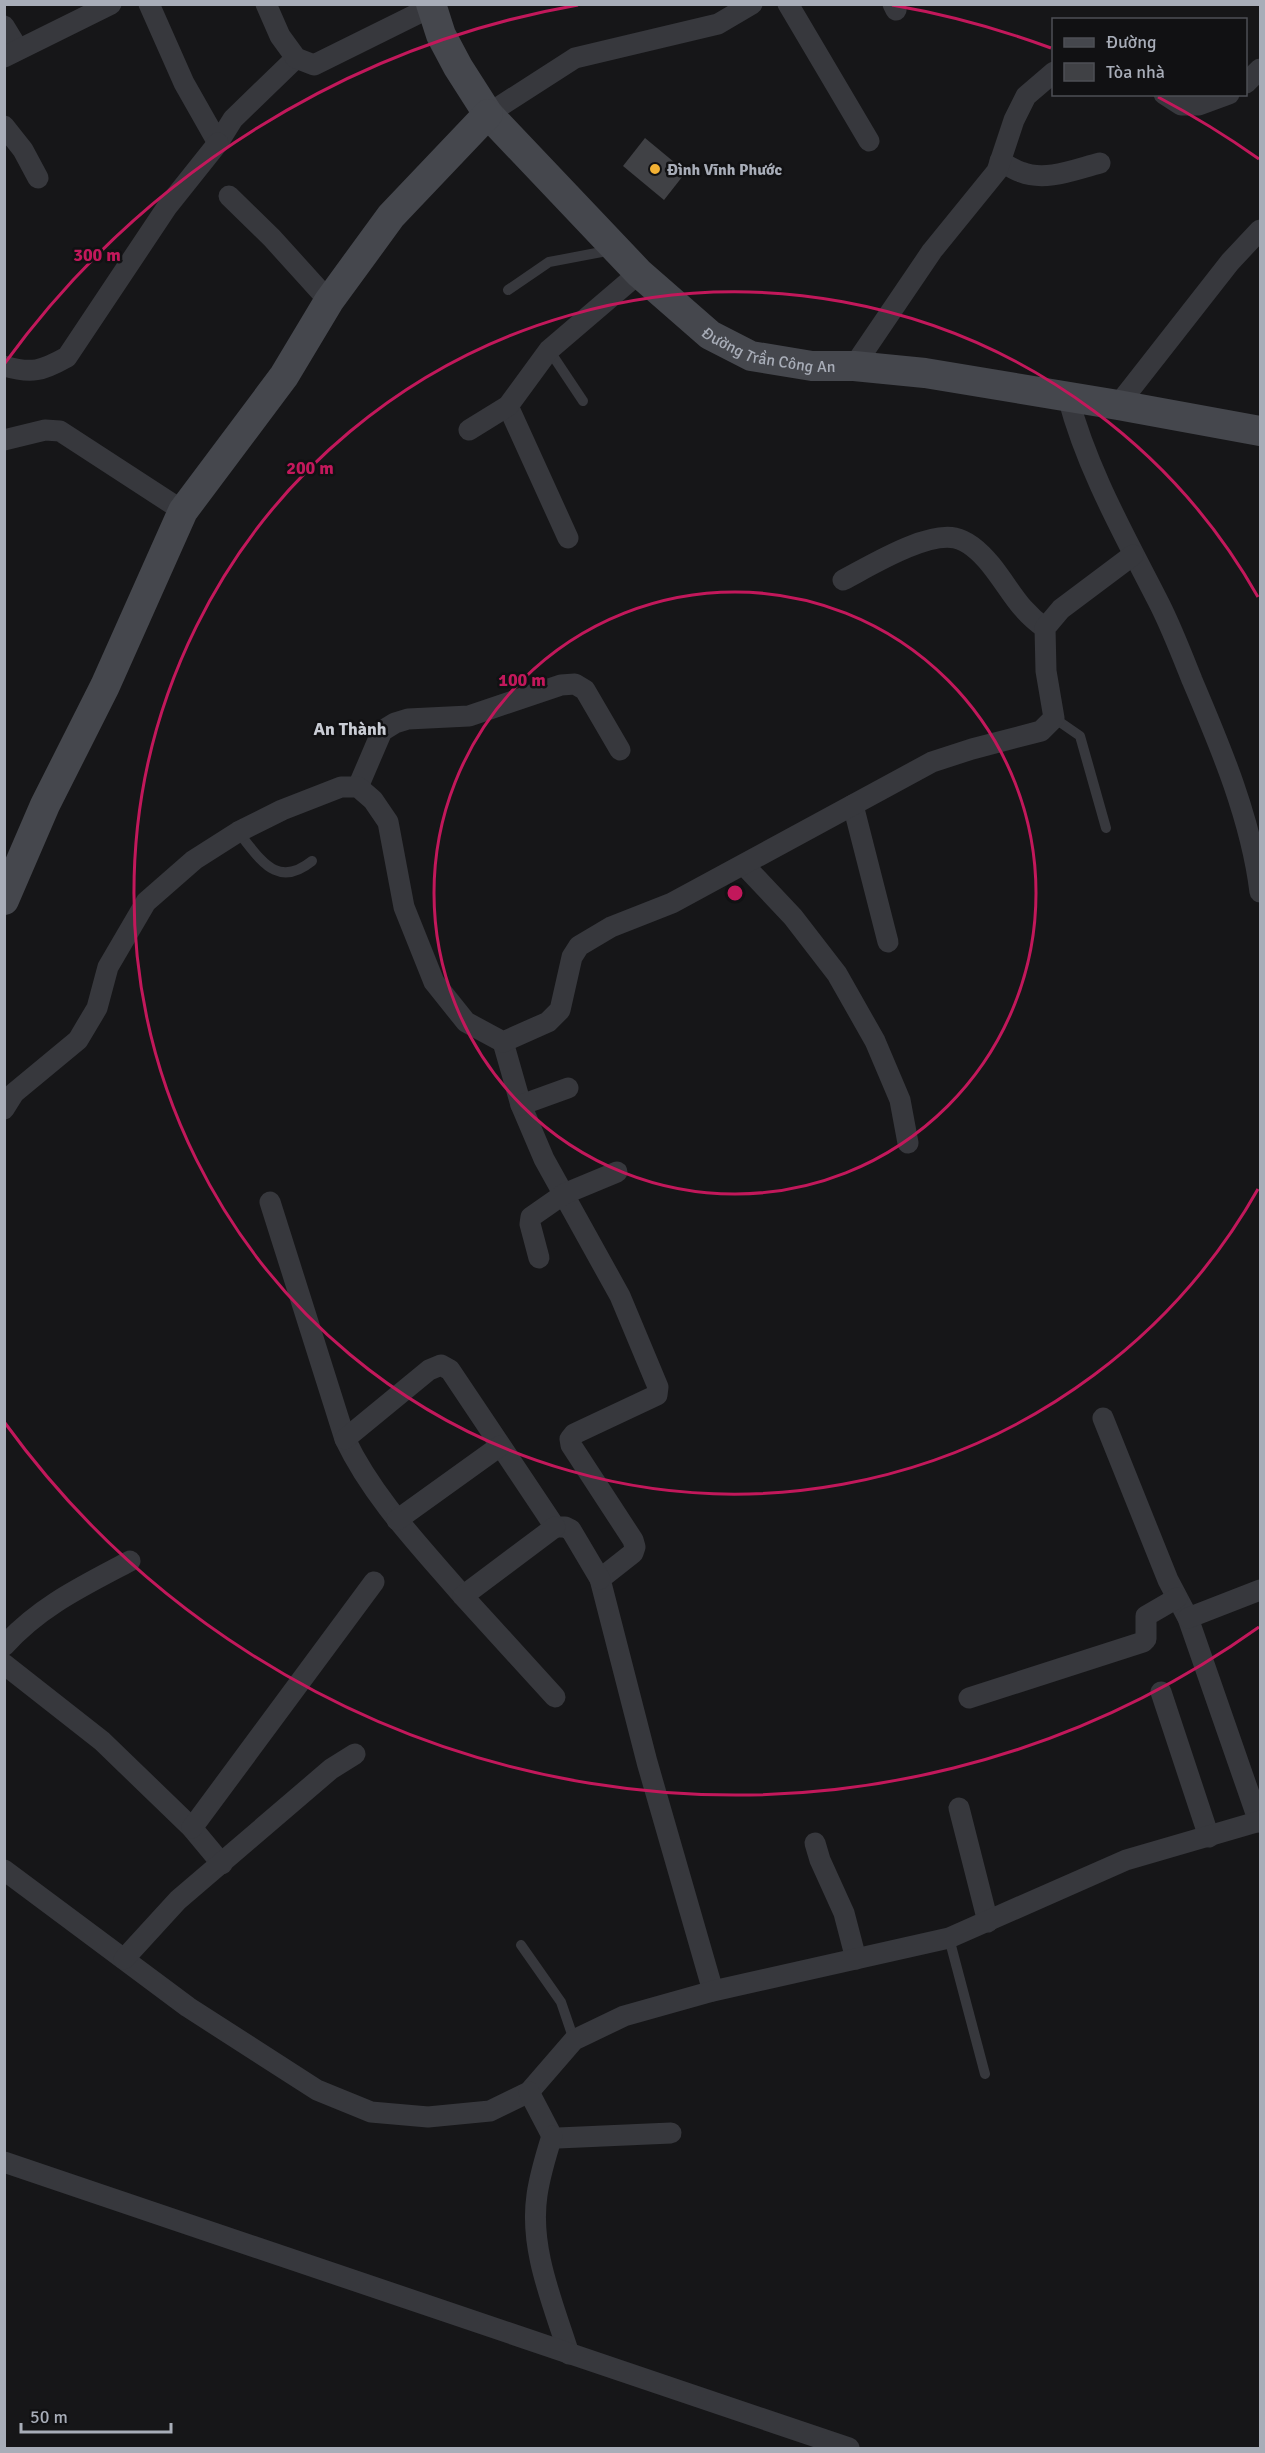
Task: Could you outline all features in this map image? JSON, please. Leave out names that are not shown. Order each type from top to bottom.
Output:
[{"type":"street","points":[[4,26],[11,53],[111,4]]},
{"type":"street","points":[[149,4],[184,83],[218,143]]},
{"type":"street","points":[[266,4],[280,36],[296,58],[314,65],[431,6]]},
{"type":"street","points":[[4,900],[45,806],[105,686],[183,511],[284,376],[329,301],[391,216],[488,114],[575,58],[717,24],[752,4]]},
{"type":"street","points":[[788,4],[869,141]]},
{"type":"street","name":"Đường Trần Công An","points":[[431,6],[441,35],[488,114],[639,273],[710,335],[751,356],[812,366],[854,366],[925,373],[1260,431]]},
{"type":"street","points":[[4,366],[22,371],[42,371],[67,357],[167,207],[218,143],[233,119],[296,58]]},
{"type":"street","points":[[1247,81],[1260,69]]},
{"type":"street","points":[[854,366],[932,251],[996,171],[1014,120],[1026,96],[1052,73]]},
{"type":"street","points":[[1167,96],[1181,105],[1199,105],[1224,96]]},
{"type":"street","points":[[4,126],[23,150],[38,178]]},
{"type":"street","points":[[1000,161],[1022,173],[1038,176],[1059,174],[1100,163]]},
{"type":"street","points":[[229,196],[272,238],[329,301]]},
{"type":"street","points":[[1118,405],[1230,262],[1260,230]]},
{"type":"street","points":[[469,430],[508,406],[549,350],[639,273]]},
{"type":"street","points":[[1068,398],[1078,435],[1132,555],[1161,607],[1215,734],[1256,853],[1260,892]]},
{"type":"street","points":[[508,406],[568,538]]},
{"type":"street","points":[[4,440],[45,430],[60,430],[183,511]]},
{"type":"street","points":[[843,580],[908,547],[936,539],[955,538],[973,547],[991,565],[1027,616],[1045,628]]},
{"type":"street","points":[[503,1042],[548,1022],[560,1010],[572,957],[579,946],[611,927],[672,903],[932,762],[1041,731],[1054,718],[1046,671],[1045,628],[1061,609],[1132,555]]},
{"type":"street","points":[[358,787],[382,731],[395,723],[408,719],[469,716],[561,685],[575,684],[585,690],[620,750]]},
{"type":"street","points":[[4,1109],[14,1093],[78,1040],[97,1008],[108,967],[146,902],[194,860],[238,832],[282,810],[341,787],[358,787],[373,800],[388,822],[404,907],[434,982],[466,1022],[503,1042],[521,1105],[544,1159],[620,1296],[659,1392],[657,1395],[574,1434],[570,1439],[571,1445],[633,1540],[635,1547],[633,1553],[600,1579]]},
{"type":"street","points":[[853,805],[888,942]]},
{"type":"street","points":[[744,865],[793,918],[837,974],[874,1041],[900,1100],[908,1143]]},
{"type":"street","points":[[521,1105],[568,1088]]},
{"type":"street","points":[[539,1258],[530,1224],[531,1217],[564,1194],[617,1172]]},
{"type":"street","points":[[270,1202],[345,1438],[352,1453],[397,1520],[555,1697]]},
{"type":"street","points":[[345,1438],[429,1370],[441,1365],[450,1370],[555,1527]]},
{"type":"street","points":[[4,1869],[188,2007],[317,2090],[370,2112],[428,2117],[490,2111],[529,2092],[574,2040],[624,2016],[713,1991],[949,1938],[1126,1860],[1260,1821],[1188,1618],[1103,1418]]},
{"type":"street","points":[[397,1520],[500,1446]]},
{"type":"street","points":[[463,1596],[555,1527],[565,1527],[571,1530],[600,1579],[647,1762],[713,1991]]},
{"type":"street","points":[[4,1646],[25,1624],[52,1604],[130,1561]]},
{"type":"street","points":[[192,1828],[374,1582]]},
{"type":"street","points":[[1188,1618],[1260,1590]]},
{"type":"street","points":[[969,1698],[1143,1642],[1147,1633],[1146,1616],[1178,1598]]},
{"type":"street","points":[[4,1664],[102,1741],[192,1828],[222,1864]]},
{"type":"street","points":[[1161,1692],[1209,1837]]},
{"type":"street","points":[[124,1959],[178,1900],[331,1769],[356,1754]]},
{"type":"street","points":[[959,1808],[988,1922]]},
{"type":"street","points":[[815,1844],[819,1860],[844,1913],[856,1959]]},
{"type":"street","points":[[529,2092],[552,2136],[537,2196],[535,2223],[545,2278],[569,2354]]},
{"type":"street","points":[[552,2136],[558,2138],[671,2133]]},
{"type":"street","points":[[4,2162],[849,2448]]},
{"type":"lane","points":[[508,290],[549,262],[618,249]]},
{"type":"lane","points":[[549,350],[583,401]]},
{"type":"lane","points":[[1054,718],[1080,736],[1106,828]]},
{"type":"lane","points":[[238,832],[266,865],[277,873],[298,872],[312,861]]},
{"type":"lane","points":[[949,1938],[984,2074]]},
{"type":"lane","points":[[521,1945],[561,2002],[574,2040]]},
{"type":"building","name":"Đình Vĩnh Phước","points":[[645,138],[686,172],[664,200],[623,166]]},
{"type":"place","name":"Đình Vĩnh Phước","points":[[655,169]]},
{"type":"district","name":"An Thành","points":[[350,729]]}]
